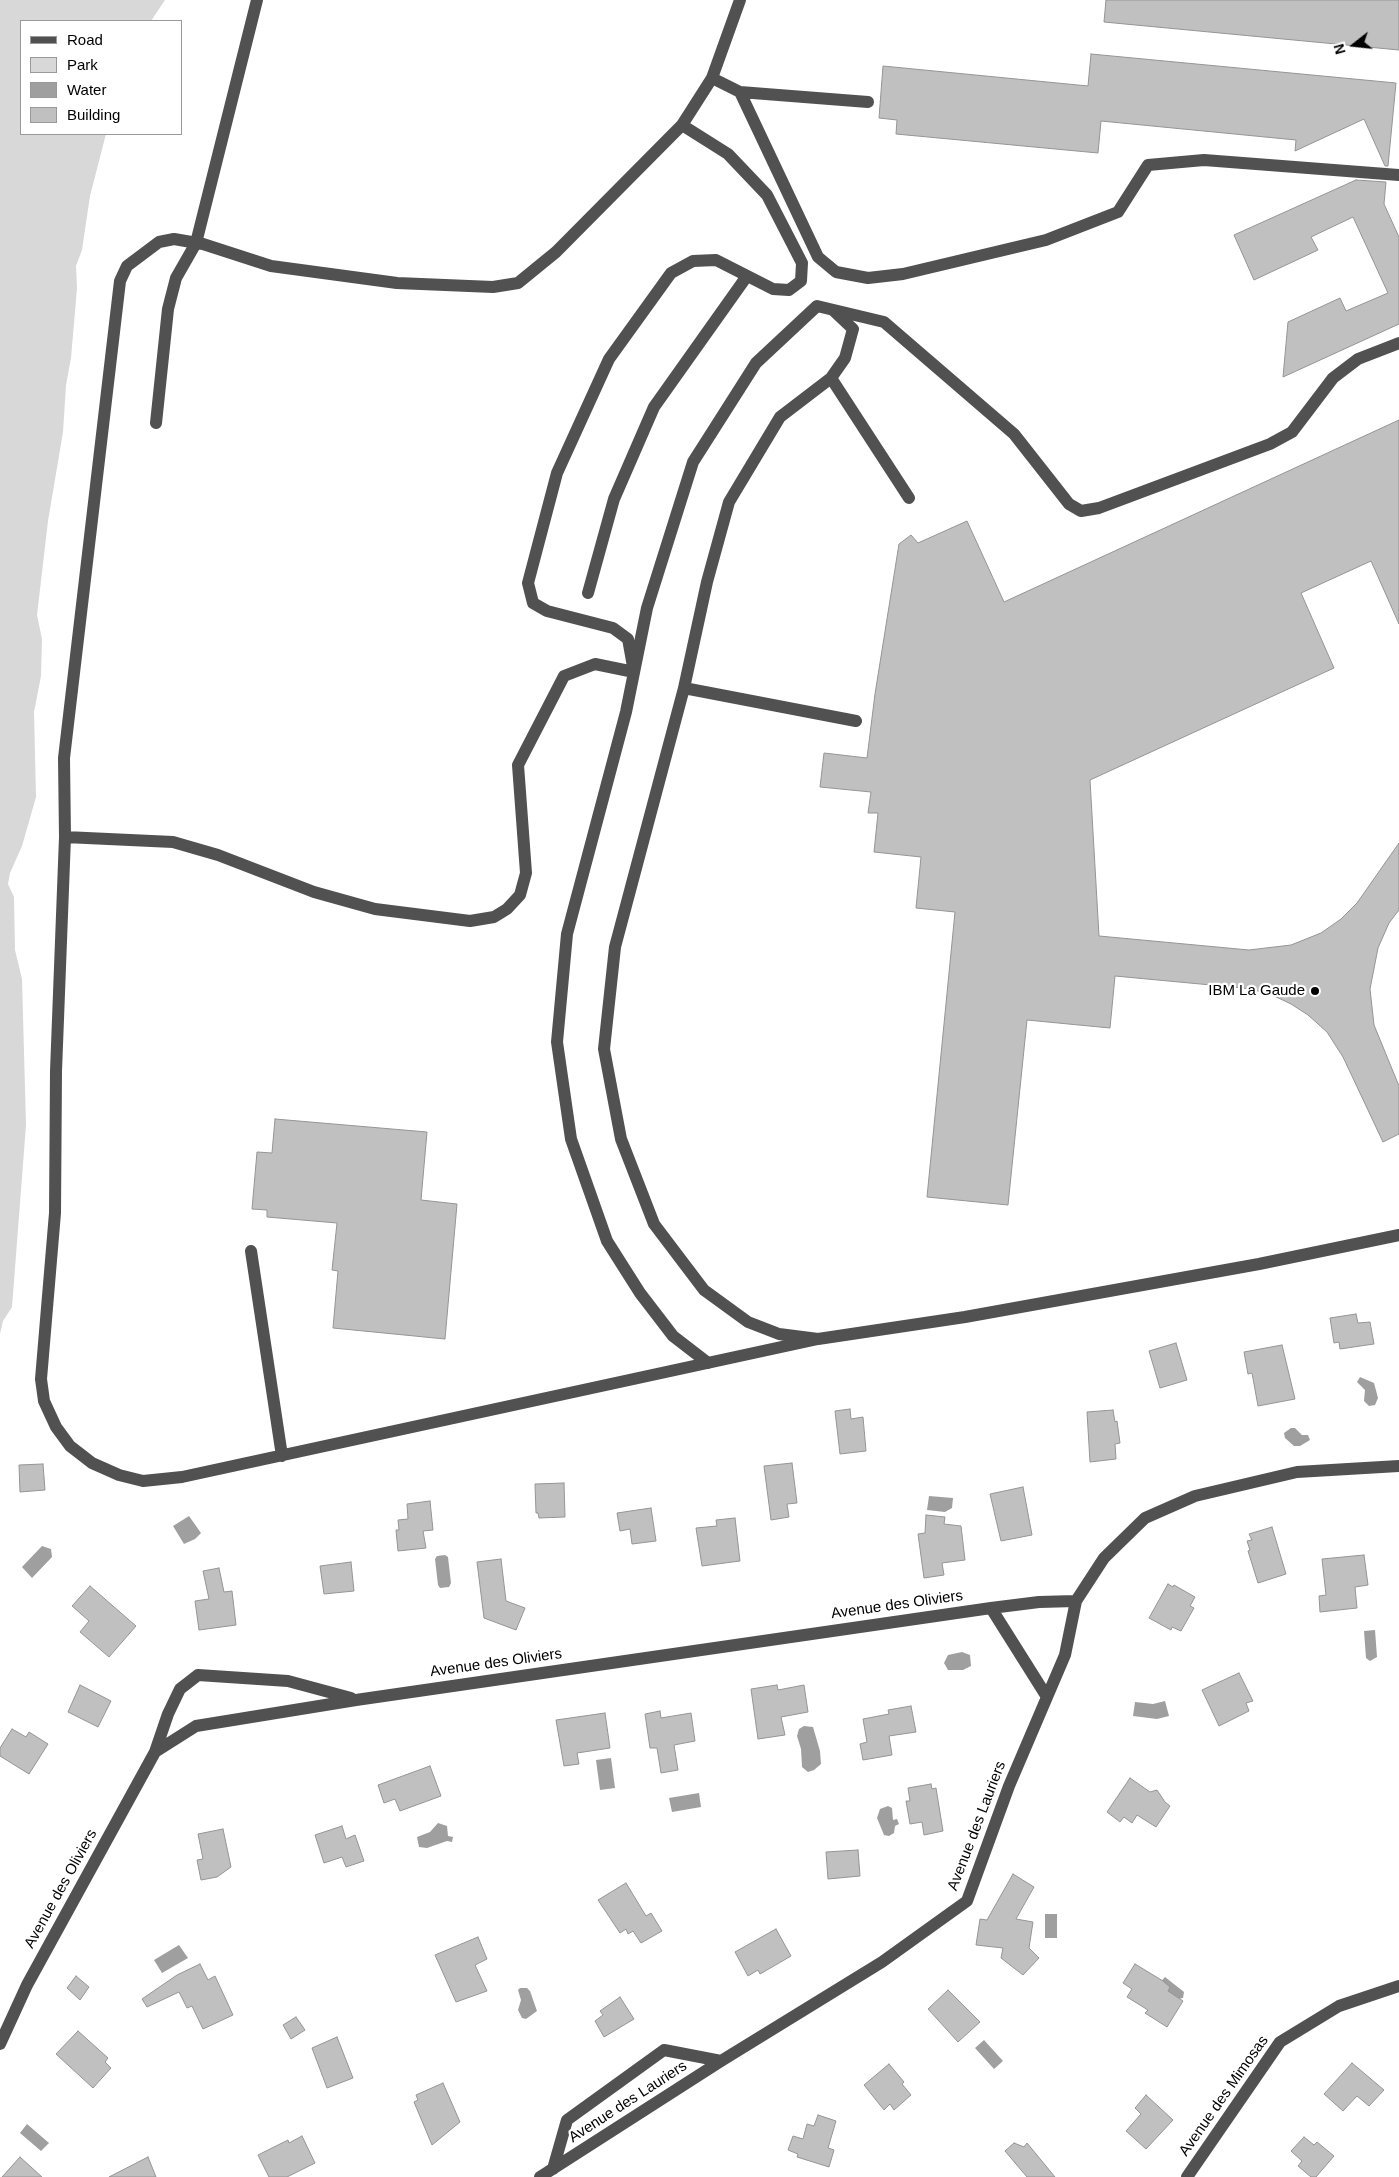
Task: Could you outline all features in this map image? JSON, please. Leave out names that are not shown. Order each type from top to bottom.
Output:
[{"type":"street","points":[[156,423],[168,309],[176,278],[196,243],[257,0]]},
{"type":"street","points":[[740,0],[712,78],[682,126],[556,252],[518,283],[493,287],[398,283],[271,266],[196,243],[174,239],[160,242],[128,266],[120,281],[64,758],[65,836],[56,1071],[55,1214],[41,1380],[44,1401],[56,1427],[70,1446],[92,1463],[127,1477],[143,1481],[182,1477],[818,1339],[965,1317],[1259,1264],[1399,1235]]},
{"type":"street","points":[[712,78],[740,92],[868,102]]},
{"type":"street","points":[[740,92],[818,258],[836,272],[868,278],[903,274],[1046,240],[1118,212],[1148,165],[1204,160],[1399,175]]},
{"type":"street","points":[[634,672],[628,639],[613,628],[547,612],[533,603],[528,583],[557,473],[609,359],[670,273],[693,261],[716,260],[773,289],[789,290],[801,281],[802,263],[767,195],[728,154],[682,126]]},
{"type":"street","points":[[588,593],[614,500],[654,407],[747,276]]},
{"type":"street","points":[[708,1363],[673,1336],[640,1293],[607,1241],[571,1139],[557,1042],[567,934],[626,712],[647,608],[694,462],[756,362],[817,306],[884,322],[1014,434],[1069,504],[1081,511],[1099,508],[1277,440],[1292,432],[1333,378],[1358,359],[1399,343]]},
{"type":"street","points":[[818,1339],[778,1334],[748,1322],[704,1290],[654,1224],[621,1139],[604,1049],[615,947],[684,688],[707,582],[729,502],[780,417],[831,378],[845,358],[853,330],[833,311]]},
{"type":"street","points":[[831,378],[909,498]]},
{"type":"street","points":[[65,836],[173,842],[218,855],[314,892],[375,909],[470,921],[494,917],[507,910],[520,894],[526,873],[518,765],[564,676],[595,664],[634,672]]},
{"type":"street","points":[[684,688],[856,721]]},
{"type":"street","points":[[252,1251],[282,1456]]},
{"type":"street","points":[[1076,1601],[1104,1558],[1145,1518],[1195,1496],[1297,1472],[1399,1466]]},
{"type":"street","name":"Avenue des Oliviers","points":[[155,1752],[196,1726],[356,1700],[991,1608],[1039,1602],[1076,1601]]},
{"type":"street","name":"Avenue des Lauriers","points":[[540,2177],[721,2061],[882,1962],[968,1900],[1009,1786],[1065,1654],[1076,1601]]},
{"type":"street","points":[[991,1608],[1046,1697]]},
{"type":"street","name":"Avenue des Oliviers","points":[[0,2044],[27,1985],[155,1752],[168,1714],[180,1689],[198,1675],[288,1681],[356,1700]]},
{"type":"street","name":"Avenue des Mimosas","points":[[1187,2177],[1280,2042],[1339,2006],[1399,1986]]},
{"type":"street","name":"Avenue des Lauriers","points":[[553,2170],[566,2120],[664,2050],[721,2061]]},
{"type":"green space","points":[[0,0],[165,0],[152,20],[20,20],[20,135],[106,135],[90,196],[82,250],[76,266],[77,288],[71,358],[66,385],[63,432],[48,521],[37,615],[42,639],[41,676],[34,712],[36,797],[22,846],[10,873],[8,884],[14,897],[15,950],[22,979],[26,1125],[12,1307],[3,1321],[0,1334]]},
{"type":"water","points":[[1360,1377],[1374,1383],[1378,1398],[1375,1405],[1369,1406],[1364,1401],[1365,1390],[1357,1382]]},
{"type":"water","points":[[1291,1428],[1295,1428],[1302,1435],[1308,1435],[1310,1440],[1300,1446],[1294,1446],[1285,1438],[1284,1433]]},
{"type":"water","points":[[929,1496],[953,1498],[952,1508],[945,1512],[927,1510]]},
{"type":"water","points":[[189,1516],[201,1533],[195,1539],[184,1544],[173,1526]]},
{"type":"water","points":[[42,1546],[51,1549],[52,1557],[32,1578],[22,1567]]},
{"type":"water","points":[[445,1555],[448,1557],[451,1583],[449,1587],[440,1588],[435,1559],[437,1556]]},
{"type":"water","points":[[1375,1630],[1377,1657],[1370,1661],[1366,1658],[1364,1631]]},
{"type":"water","points":[[962,1652],[970,1655],[971,1666],[963,1670],[948,1670],[944,1663],[948,1655]]},
{"type":"water","points":[[1165,1701],[1169,1716],[1157,1719],[1133,1716],[1135,1702],[1153,1704]]},
{"type":"water","points":[[804,1726],[813,1727],[820,1751],[821,1764],[808,1772],[802,1767],[801,1749],[797,1736],[799,1729]]},
{"type":"water","points":[[611,1758],[615,1788],[600,1790],[596,1760]]},
{"type":"water","points":[[699,1793],[701,1807],[672,1812],[669,1798]]},
{"type":"water","points":[[888,1806],[892,1808],[893,1820],[897,1819],[899,1824],[895,1826],[894,1833],[889,1836],[884,1835],[877,1818],[880,1809]]},
{"type":"water","points":[[438,1823],[447,1826],[448,1836],[453,1837],[452,1842],[447,1841],[427,1848],[419,1847],[417,1837],[430,1832]]},
{"type":"water","points":[[1045,1914],[1057,1914],[1057,1938],[1045,1938]]},
{"type":"water","points":[[179,1945],[188,1958],[162,1973],[154,1960]]},
{"type":"water","points":[[1165,1977],[1184,1992],[1183,1998],[1178,1999],[1158,1985]]},
{"type":"water","points":[[520,1988],[527,1988],[530,1991],[537,2011],[526,2019],[522,2018],[518,2010],[521,2000],[518,1990]]},
{"type":"water","points":[[984,2040],[1003,2061],[994,2069],[975,2048]]},
{"type":"water","points":[[27,2124],[49,2143],[41,2151],[20,2133]]},
{"type":"building","points":[[1106,0],[1399,0],[1399,50],[1104,22]]},
{"type":"building","points":[[1091,54],[1396,83],[1388,166],[1385,166],[1364,119],[1295,151],[1296,140],[1101,121],[1098,153],[896,134],[897,120],[879,118],[883,66],[1088,86]]},
{"type":"building","points":[[1356,180],[1386,182],[1384,204],[1399,237],[1399,324],[1283,377],[1288,322],[1340,298],[1346,311],[1388,293],[1353,217],[1311,237],[1318,250],[1254,280],[1234,235]]},
{"type":"building","points":[[1399,420],[1399,624],[1371,561],[1301,593],[1334,668],[1090,780],[1099,936],[1249,950],[1291,945],[1321,933],[1341,919],[1357,903],[1399,843],[1399,910],[1389,923],[1378,948],[1370,989],[1374,1025],[1399,1086],[1399,1134],[1383,1142],[1343,1057],[1327,1032],[1308,1015],[1291,1004],[1268,993],[1243,988],[1115,976],[1110,1028],[1027,1020],[1008,1205],[927,1197],[955,912],[916,908],[921,857],[874,852],[878,813],[868,813],[871,792],[820,787],[824,753],[867,758],[875,694],[899,544],[911,535],[918,543],[967,521],[1004,602]]},
{"type":"building","points":[[275,1119],[427,1132],[421,1200],[457,1204],[445,1339],[333,1328],[338,1271],[332,1270],[337,1223],[267,1217],[267,1210],[252,1209],[257,1152],[272,1153]]},
{"type":"building","points":[[1356,1314],[1358,1323],[1370,1322],[1374,1344],[1340,1349],[1339,1342],[1334,1343],[1330,1318]]},
{"type":"building","points":[[1176,1343],[1187,1380],[1160,1388],[1149,1351]]},
{"type":"building","points":[[1282,1345],[1295,1399],[1258,1406],[1252,1373],[1248,1374],[1244,1352]]},
{"type":"building","points":[[850,1409],[851,1419],[863,1417],[866,1451],[840,1454],[835,1411]]},
{"type":"building","points":[[1113,1410],[1115,1422],[1117,1421],[1120,1443],[1115,1444],[1116,1459],[1090,1462],[1087,1412]]},
{"type":"building","points":[[792,1463],[797,1503],[787,1504],[789,1517],[771,1520],[764,1466]]},
{"type":"building","points":[[43,1464],[45,1490],[20,1492],[19,1465]]},
{"type":"building","points":[[564,1483],[565,1517],[539,1518],[538,1513],[536,1513],[535,1484]]},
{"type":"building","points":[[1023,1487],[1032,1535],[1001,1541],[990,1494]]},
{"type":"building","points":[[430,1501],[433,1530],[423,1531],[426,1548],[398,1551],[396,1530],[399,1530],[398,1520],[408,1519],[407,1504]]},
{"type":"building","points":[[651,1508],[656,1541],[632,1544],[630,1529],[620,1531],[617,1513]]},
{"type":"building","points":[[926,1515],[945,1517],[944,1524],[961,1526],[965,1560],[942,1563],[944,1575],[924,1578],[918,1534],[925,1533]]},
{"type":"building","points":[[735,1518],[740,1561],[702,1566],[696,1528],[717,1526],[716,1520]]},
{"type":"building","points":[[1272,1527],[1286,1574],[1258,1583],[1248,1551],[1250,1550],[1247,1541],[1252,1540],[1249,1534]]},
{"type":"building","points":[[1364,1555],[1368,1585],[1355,1587],[1357,1608],[1320,1612],[1319,1596],[1326,1595],[1322,1559]]},
{"type":"building","points":[[501,1559],[506,1601],[525,1608],[516,1630],[484,1618],[477,1562]]},
{"type":"building","points":[[351,1562],[354,1591],[324,1594],[320,1566]]},
{"type":"building","points":[[219,1568],[224,1592],[232,1591],[236,1625],[199,1630],[195,1601],[209,1599],[203,1571]]},
{"type":"building","points":[[1168,1584],[1173,1587],[1174,1585],[1195,1597],[1190,1606],[1194,1608],[1181,1631],[1172,1627],[1171,1630],[1149,1618]]},
{"type":"building","points":[[90,1586],[136,1626],[109,1657],[80,1632],[89,1621],[72,1606]]},
{"type":"building","points":[[1239,1673],[1253,1701],[1246,1703],[1249,1711],[1219,1726],[1202,1690]]},
{"type":"building","points":[[80,1685],[111,1701],[98,1727],[68,1712]]},
{"type":"building","points":[[777,1685],[778,1690],[804,1685],[808,1712],[781,1717],[785,1735],[758,1739],[751,1689]]},
{"type":"building","points":[[911,1706],[916,1732],[889,1736],[892,1755],[863,1760],[860,1744],[867,1742],[863,1719],[889,1714],[888,1710]]},
{"type":"building","points":[[660,1711],[661,1718],[691,1713],[695,1741],[674,1745],[678,1770],[661,1773],[657,1748],[650,1748],[645,1714]]},
{"type":"building","points":[[605,1713],[610,1748],[577,1753],[579,1764],[564,1766],[556,1720]]},
{"type":"building","points":[[12,1729],[26,1737],[29,1732],[48,1744],[29,1774],[0,1756],[0,1748]]},
{"type":"building","points":[[430,1766],[441,1796],[400,1811],[395,1799],[384,1803],[378,1785]]},
{"type":"building","points":[[1130,1778],[1150,1792],[1157,1790],[1170,1806],[1156,1827],[1137,1815],[1132,1823],[1124,1817],[1120,1822],[1107,1812]]},
{"type":"building","points":[[931,1784],[932,1789],[936,1788],[943,1831],[924,1835],[922,1822],[910,1824],[906,1801],[910,1801],[908,1788]]},
{"type":"building","points":[[342,1826],[346,1839],[355,1835],[364,1861],[346,1867],[342,1857],[324,1863],[315,1835]]},
{"type":"building","points":[[223,1829],[231,1867],[217,1877],[201,1880],[197,1860],[203,1859],[198,1834]]},
{"type":"building","points":[[858,1850],[860,1876],[828,1879],[826,1852]]},
{"type":"building","points":[[1013,1874],[1034,1887],[1016,1919],[1033,1922],[1029,1948],[1039,1958],[1023,1975],[1001,1958],[1003,1948],[976,1945],[980,1919],[987,1920]]},
{"type":"building","points":[[626,1883],[646,1916],[651,1913],[662,1931],[641,1943],[633,1931],[628,1934],[626,1929],[620,1933],[598,1900]]},
{"type":"building","points":[[776,1929],[791,1956],[760,1974],[758,1970],[748,1976],[735,1952]]},
{"type":"building","points":[[478,1937],[487,1959],[475,1965],[487,1991],[456,2002],[435,1955]]},
{"type":"building","points":[[200,1964],[208,1980],[215,1976],[233,2015],[203,2029],[192,2006],[187,2008],[179,1992],[147,2007],[142,1999],[177,1975]]},
{"type":"building","points":[[1135,1964],[1163,1981],[1170,1987],[1168,1991],[1183,2001],[1167,2027],[1145,2013],[1148,2010],[1127,1997],[1132,1989],[1123,1983]]},
{"type":"building","points":[[76,1976],[89,1987],[80,2000],[67,1988]]},
{"type":"building","points":[[948,1990],[980,2022],[958,2042],[928,2009]]},
{"type":"building","points":[[620,1997],[634,2019],[604,2037],[595,2021],[603,2015],[600,2011]]},
{"type":"building","points":[[296,2017],[305,2030],[291,2039],[283,2025]]},
{"type":"building","points":[[78,2031],[108,2058],[105,2062],[111,2068],[93,2088],[56,2054]]},
{"type":"building","points":[[337,2037],[353,2078],[327,2088],[312,2048]]},
{"type":"building","points":[[1352,2063],[1384,2090],[1369,2106],[1357,2096],[1343,2111],[1324,2094]]},
{"type":"building","points":[[889,2064],[904,2082],[902,2084],[911,2095],[894,2110],[890,2104],[884,2110],[864,2085]]},
{"type":"building","points":[[443,2083],[460,2122],[432,2145],[414,2102],[418,2100],[416,2095]]},
{"type":"building","points":[[1146,2095],[1173,2120],[1146,2149],[1126,2131],[1141,2114],[1135,2108]]},
{"type":"building","points":[[818,2115],[836,2121],[828,2148],[834,2150],[829,2167],[797,2157],[798,2154],[788,2150],[793,2136],[803,2139],[807,2124],[814,2126]]},
{"type":"building","points":[[302,2136],[315,2163],[287,2177],[269,2177],[258,2155],[288,2140],[289,2143]]},
{"type":"building","points":[[1304,2137],[1314,2145],[1317,2142],[1334,2156],[1316,2177],[1311,2177],[1298,2166],[1302,2161],[1291,2151]]},
{"type":"building","points":[[1014,2143],[1024,2147],[1027,2143],[1055,2177],[1027,2177],[1005,2151]]},
{"type":"building","points":[[20,2157],[42,2177],[2,2177]]},
{"type":"building","points":[[148,2157],[156,2177],[109,2177]]},
{"type":"place","name":"IBM La Gaude","points":[[1315,991]]}]
